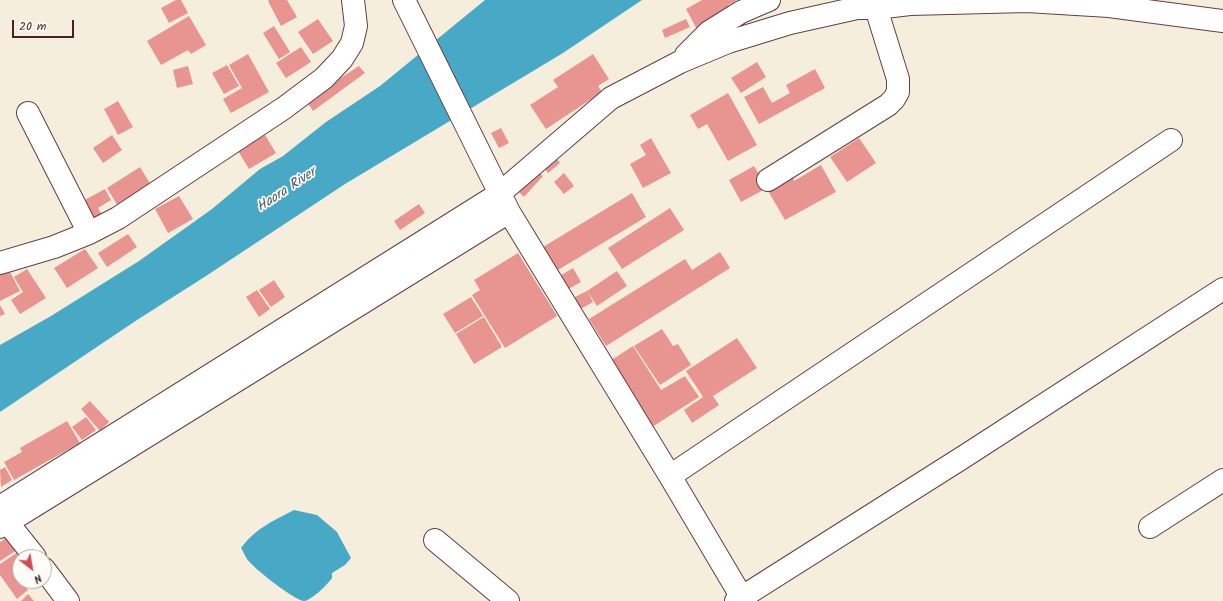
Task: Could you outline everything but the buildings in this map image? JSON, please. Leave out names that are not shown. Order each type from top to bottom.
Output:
[{"type":"street","points":[[0,263],[54,248],[89,233],[118,218],[284,108],[324,78],[342,59],[352,43],[356,26],[353,0]]},
{"type":"street","points":[[404,0],[504,203],[670,476],[741,600],[1223,289]]},
{"type":"street","points":[[680,62],[709,32],[741,12],[769,0]]},
{"type":"street","points":[[28,549],[2,518],[504,203],[611,98],[680,62],[728,42],[790,23],[857,8],[876,8],[910,4],[1027,1],[1109,6],[1223,20]]},
{"type":"street","points":[[768,180],[888,105],[894,99],[898,92],[898,79],[876,8]]},
{"type":"street","points":[[28,113],[89,233]]},
{"type":"street","points":[[670,476],[1171,140]]},
{"type":"street","points":[[1150,526],[1223,480]]},
{"type":"street","points":[[435,540],[508,601]]},
{"type":"street","points":[[52,580],[68,601]]},
{"type":"water","name":"Haora River","points":[[485,0],[642,0],[563,53],[345,184],[137,320],[0,412],[0,345],[51,316],[139,261],[212,209],[260,169],[283,156],[326,122],[380,86]]},
{"type":"water","points":[[294,510],[317,515],[337,532],[351,558],[345,565],[332,573],[332,578],[320,591],[304,601],[292,596],[265,576],[247,559],[241,548],[259,530]]}]
